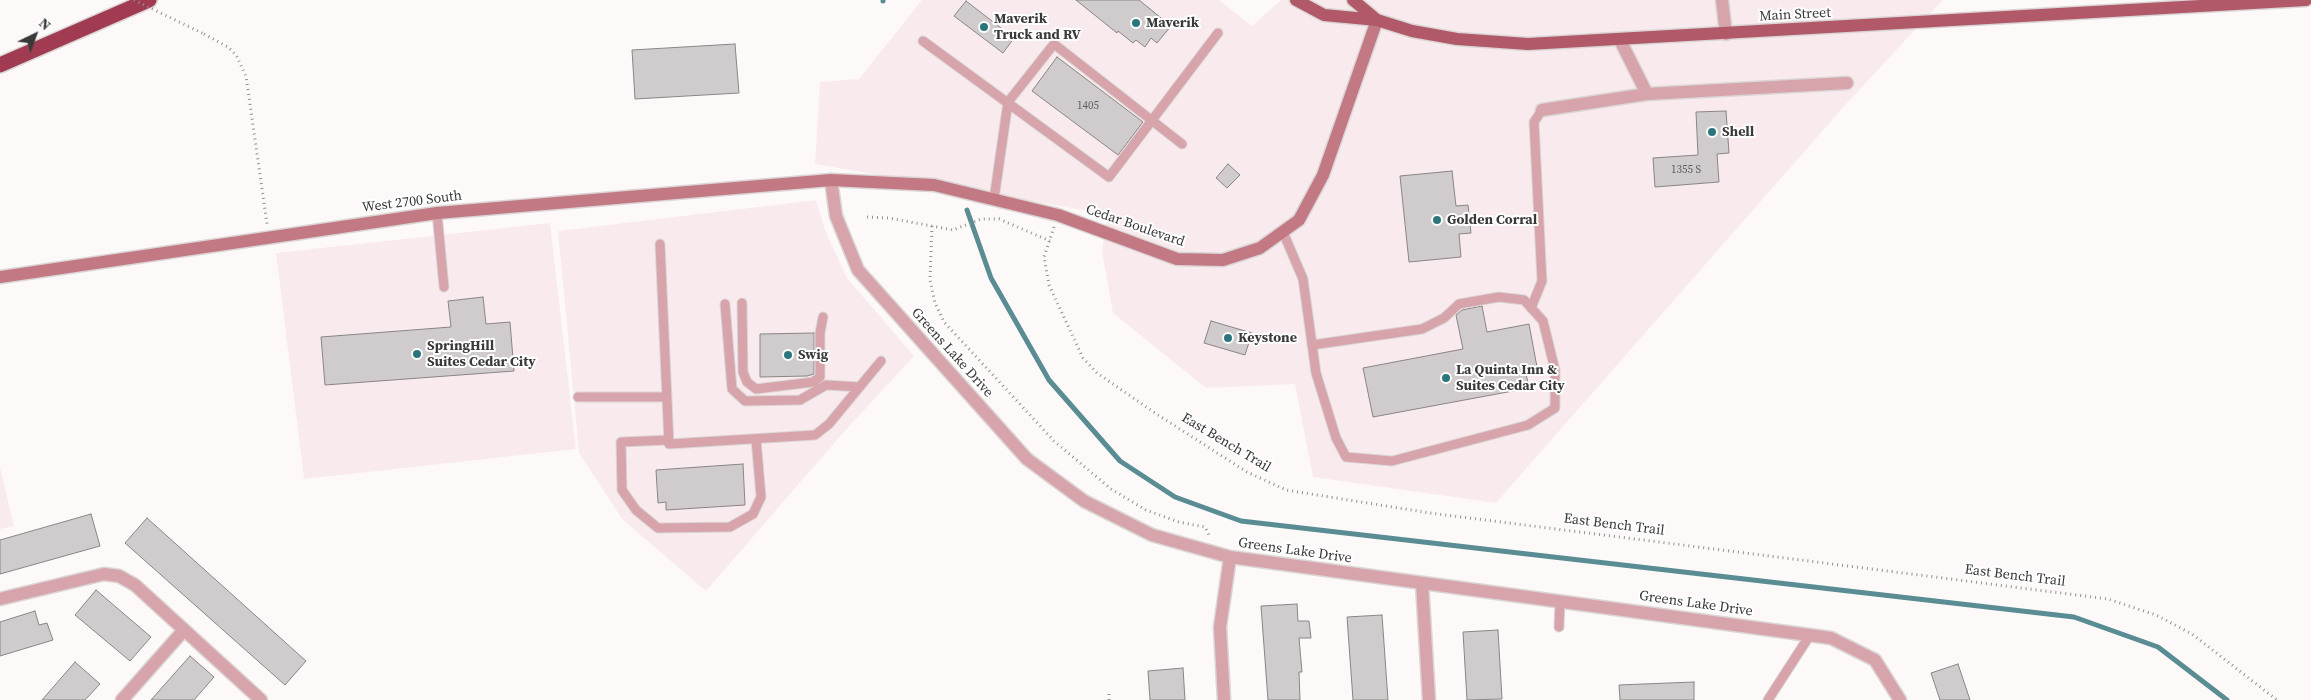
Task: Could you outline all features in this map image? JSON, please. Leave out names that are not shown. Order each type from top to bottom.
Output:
[{"type":"highway","points":[[0,65],[149,0]]},
{"type":"main road","points":[[1296,0],[1324,15],[1377,20]]},
{"type":"main road","points":[[1353,0],[1377,20]]},
{"type":"main road","name":"Main Street","points":[[1377,20],[1412,30],[1480,41],[1528,44],[2306,0]]},
{"type":"street","points":[[1722,0],[1726,34]]},
{"type":"street","name":"Cedar Boulevard","points":[[830,180],[934,185],[1058,215],[1178,259],[1223,260],[1260,248],[1299,220],[1323,175],[1377,20]]},
{"type":"street","points":[[1620,40],[1647,94]]},
{"type":"street","points":[[1542,110],[1647,94],[1847,83]]},
{"type":"street","name":"West 2700 South","points":[[0,277],[437,213],[830,180]]},
{"type":"street","name":"Greens Lake Drive","points":[[830,180],[836,216],[858,270],[1027,459],[1084,501],[1152,536],[1230,557],[1831,638],[1875,660],[1900,700]]},
{"type":"street","points":[[1224,700],[1220,627],[1230,557]]},
{"type":"street","points":[[0,598],[104,574],[119,576],[134,585],[261,700]]},
{"type":"street","points":[[1422,583],[1429,700]]},
{"type":"street","points":[[122,700],[184,630]]},
{"type":"lane","points":[[923,40],[1108,177],[1218,34]]},
{"type":"lane","points":[[994,199],[1008,102],[1054,44],[1182,144]]},
{"type":"lane","points":[[1531,308],[1542,281],[1534,122],[1542,110]]},
{"type":"lane","points":[[437,213],[444,287]]},
{"type":"lane","points":[[1283,232],[1303,279],[1312,345],[1316,373],[1336,438],[1346,457],[1392,461],[1528,425],[1555,408],[1553,362],[1543,320],[1524,300],[1499,297],[1459,304],[1444,318],[1422,329],[1312,345]]},
{"type":"lane","points":[[660,244],[669,444],[815,435],[829,424],[881,362]]},
{"type":"lane","points":[[742,303],[743,372],[747,382],[756,389],[814,382],[820,377]]},
{"type":"lane","points":[[725,304],[732,389],[745,401],[800,400],[826,385],[860,387]]},
{"type":"lane","points":[[822,317],[820,377],[826,385]]},
{"type":"lane","points":[[578,397],[667,397]]},
{"type":"lane","points":[[669,440],[620,442],[622,490],[636,510],[658,528],[730,527],[753,514],[760,497],[756,439]]},
{"type":"lane","points":[[1558,626],[1560,601]]},
{"type":"lane","points":[[1768,700],[1810,635]]},
{"type":"path","points":[[134,0],[204,34],[236,55],[246,76],[268,237]]},
{"type":"path","name":"East Bench Trail","points":[[1058,215],[1044,257],[1049,285],[1083,358],[1097,373],[1158,415],[1247,472],[1286,490],[1430,513],[2108,599],[2156,615],[2192,634],[2277,700]]},
{"type":"path","points":[[867,217],[889,218],[953,230],[978,220],[999,219],[1050,241]]},
{"type":"path","points":[[932,226],[930,280],[935,304],[944,322],[1071,457],[1111,490],[1146,510],[1179,522],[1205,526],[1209,536],[1207,551]]},
{"type":"path","points":[[1109,693],[1109,700]]},
{"type":"shaded area","points":[[922,0],[1219,0],[1252,26],[1281,0],[1943,0],[1847,103],[1496,503],[1313,477],[1295,384],[1206,388],[1113,313],[1102,252],[1107,214],[815,164],[820,82],[859,79]]},
{"type":"shaded area","points":[[816,200],[825,230],[847,278],[914,356],[843,433],[706,591],[623,520],[579,453],[558,231]]},
{"type":"shaded area","points":[[550,223],[576,449],[304,479],[276,253]]},
{"type":"shaded area","points":[[0,467],[14,526],[0,529]]},
{"type":"building","name":"Maverik","points":[[1076,0],[1139,0],[1171,26],[1157,43],[1151,38],[1145,47],[1136,40],[1133,43],[1118,31],[1117,33]]},
{"type":"building","name":"Maverik Truck and RV","points":[[966,1],[1014,38],[1003,53],[954,16]]},
{"type":"building","points":[[735,44],[739,93],[635,99],[632,50]]},
{"type":"building","points":[[1057,57],[1143,122],[1118,155],[1032,91]]},
{"type":"building","points":[[1726,111],[1729,153],[1717,154],[1719,182],[1655,187],[1653,158],[1698,155],[1696,112]]},
{"type":"building","points":[[1228,164],[1240,175],[1227,188],[1216,178]]},
{"type":"building","name":"Golden Corral","points":[[1452,171],[1456,206],[1468,205],[1471,233],[1459,234],[1461,257],[1409,262],[1400,176]]},
{"type":"building","name":"SpringHill Suites Cedar City","points":[[483,297],[486,324],[510,322],[514,371],[325,385],[321,337],[451,327],[448,301]]},
{"type":"building","name":"La Quinta Inn & Suites Cedar City","points":[[1482,306],[1487,332],[1529,324],[1537,367],[1525,369],[1529,388],[1373,417],[1363,368],[1463,349],[1456,315],[1462,310]]},
{"type":"building","name":"Keystone","points":[[1211,321],[1252,333],[1245,355],[1204,343]]},
{"type":"building","name":"Swig","points":[[814,333],[814,374],[807,376],[760,377],[760,334]]},
{"type":"building","points":[[743,464],[745,505],[666,510],[666,502],[658,503],[656,470]]},
{"type":"building","points":[[91,514],[100,546],[0,574],[0,540]]},
{"type":"building","points":[[147,518],[306,661],[285,685],[125,543]]},
{"type":"building","points":[[96,590],[151,637],[130,661],[75,615]]},
{"type":"building","points":[[1297,604],[1298,621],[1309,621],[1311,638],[1299,638],[1302,672],[1299,672],[1300,700],[1268,700],[1261,606]]},
{"type":"building","points":[[35,611],[39,625],[47,623],[53,640],[0,656],[0,622]]},
{"type":"building","points":[[1382,615],[1388,700],[1353,700],[1347,617]]},
{"type":"building","points":[[1498,630],[1502,699],[1467,700],[1463,632]]},
{"type":"building","points":[[190,656],[214,677],[194,700],[151,700]]},
{"type":"building","points":[[75,662],[100,684],[85,700],[42,700]]},
{"type":"building","points":[[1958,664],[1970,700],[1940,700],[1931,673]]},
{"type":"building","points":[[1183,668],[1185,700],[1150,700],[1148,671]]},
{"type":"building","points":[[1694,682],[1694,700],[1620,700],[1619,685]]},
{"type":"waterway","points":[[967,210],[991,278],[1049,380],[1120,461],[1175,497],[1241,521],[2074,617],[2158,647],[2227,700]]},
{"type":"place","name":"Maverik","points":[[1136,23]]},
{"type":"place","name":"Maverik Truck and RV","points":[[984,27]]},
{"type":"place","name":"Shell","points":[[1712,132]]},
{"type":"place","name":"Golden Corral","points":[[1437,220]]},
{"type":"place","name":"Keystone","points":[[1228,338]]},
{"type":"place","name":"SpringHill Suites Cedar City","points":[[417,354]]},
{"type":"place","name":"Swig","points":[[788,355]]},
{"type":"place","name":"La Quinta Inn & Suites Cedar City","points":[[1446,378]]}]
